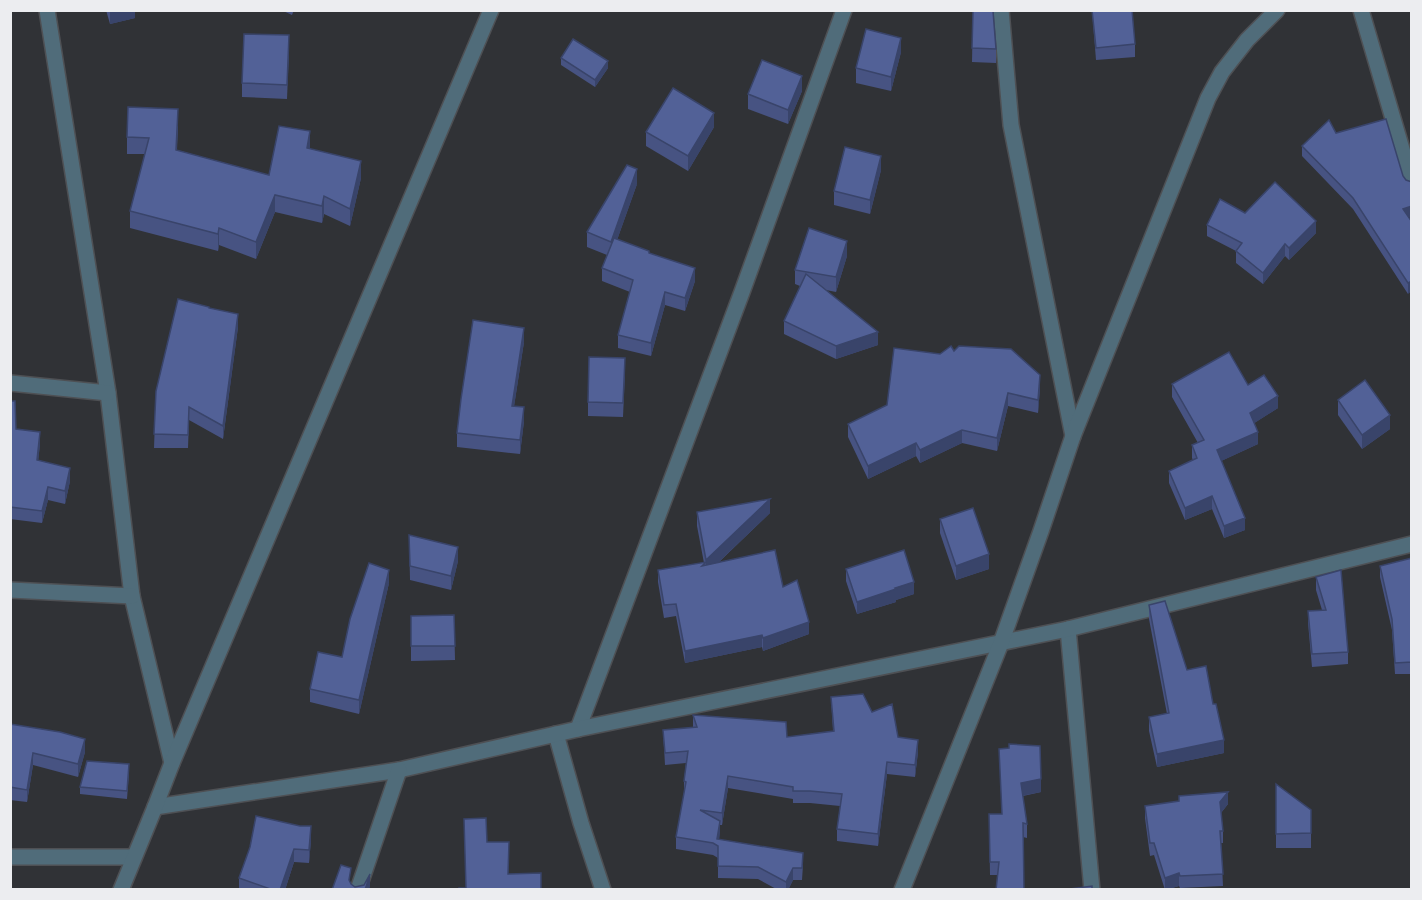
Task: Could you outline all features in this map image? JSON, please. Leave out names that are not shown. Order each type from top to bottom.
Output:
[{"type":"street","points":[[46,10],[108,393],[132,596],[172,763]]},
{"type":"street","points":[[121,890],[172,763],[490,10]]},
{"type":"street","points":[[578,729],[742,292],[844,10]]},
{"type":"street","points":[[1001,10],[1011,125],[1073,436]]},
{"type":"street","points":[[902,890],[1001,643],[1073,436],[1208,98],[1222,72],[1247,40],[1277,10]]},
{"type":"street","points":[[1361,10],[1412,183]]},
{"type":"street","points":[[10,383],[108,393]]},
{"type":"street","points":[[156,807],[399,770],[578,729],[1068,629],[1412,544]]},
{"type":"street","points":[[10,590],[132,596]]},
{"type":"street","points":[[1068,629],[1092,890]]},
{"type":"street","points":[[556,734],[603,890]]},
{"type":"street","points":[[358,890],[399,770]]},
{"type":"street","points":[[10,858],[134,857]]},
{"type":"building","points":[[1092,10],[1132,10],[1135,44],[1096,48]]},
{"type":"building","points":[[973,11],[993,11],[996,49],[972,48]]},
{"type":"building","points":[[866,29],[901,38],[891,77],[856,68]]},
{"type":"building","points":[[244,34],[289,35],[287,85],[242,83]]},
{"type":"building","points":[[573,39],[608,61],[595,80],[561,58]]},
{"type":"building","points":[[762,60],[802,76],[788,110],[748,94]]},
{"type":"building","points":[[673,88],[714,113],[688,156],[646,132]]},
{"type":"building","points":[[128,107],[178,109],[176,150],[269,175],[279,126],[310,131],[307,148],[361,161],[350,209],[324,196],[322,206],[275,195],[256,242],[219,228],[218,234],[130,211],[149,138],[127,137]]},
{"type":"building","points":[[1386,119],[1403,176],[1412,182],[1412,206],[1403,209],[1412,222],[1412,281],[1408,283],[1353,198],[1302,146],[1329,120],[1336,133]]},
{"type":"building","points":[[845,147],[881,156],[870,200],[834,191]]},
{"type":"building","points":[[627,165],[637,169],[611,242],[587,232]]},
{"type":"building","points":[[1275,182],[1316,221],[1289,248],[1285,244],[1263,273],[1236,251],[1242,243],[1207,225],[1220,199],[1245,213]]},
{"type":"building","points":[[809,228],[847,241],[836,277],[795,270]]},
{"type":"building","points":[[614,238],[649,251],[649,253],[695,268],[685,298],[665,292],[651,343],[618,335],[633,280],[602,268]]},
{"type":"building","points":[[806,274],[878,332],[836,346],[784,321]]},
{"type":"building","points":[[178,299],[238,314],[223,426],[189,407],[188,435],[154,434],[156,391]]},
{"type":"building","points":[[473,320],[524,328],[512,406],[524,407],[520,440],[457,433]]},
{"type":"building","points":[[951,346],[954,351],[959,346],[1011,349],[1040,375],[1038,400],[1008,393],[997,438],[962,430],[920,450],[916,443],[868,466],[848,424],[887,405],[894,348],[940,354]]},
{"type":"building","points":[[1229,352],[1248,385],[1264,375],[1278,396],[1250,413],[1258,432],[1217,450],[1245,518],[1224,526],[1212,496],[1185,508],[1169,471],[1197,458],[1192,445],[1204,440],[1172,384]]},
{"type":"building","points":[[589,357],[625,358],[623,403],[588,402]]},
{"type":"building","points":[[1365,380],[1390,415],[1362,435],[1338,400]]},
{"type":"building","points":[[10,401],[15,401],[16,429],[40,432],[37,460],[70,468],[65,491],[48,487],[42,511],[10,507]]},
{"type":"building","points":[[770,499],[706,560],[697,512]]},
{"type":"building","points":[[973,508],[989,554],[956,566],[940,519]]},
{"type":"building","points":[[409,535],[458,547],[451,576],[410,566]]},
{"type":"building","points":[[775,550],[783,587],[797,580],[809,622],[763,638],[762,635],[685,651],[676,604],[664,605],[658,570],[706,562],[702,566]]},
{"type":"building","points":[[904,550],[914,582],[857,602],[846,569]]},
{"type":"building","points":[[1412,558],[1412,662],[1395,663],[1392,619],[1380,566]]},
{"type":"building","points":[[369,563],[389,570],[359,700],[310,689],[318,652],[342,657],[350,619]]},
{"type":"building","points":[[1341,570],[1348,652],[1312,654],[1308,611],[1326,610],[1316,577]]},
{"type":"building","points":[[1165,601],[1187,670],[1206,666],[1213,704],[1216,704],[1224,740],[1157,754],[1149,717],[1169,713],[1149,605]]},
{"type":"building","points":[[454,615],[455,646],[411,646],[411,616]]},
{"type":"building","points":[[863,694],[872,712],[892,704],[898,737],[918,740],[915,765],[887,762],[878,834],[837,829],[842,794],[793,791],[793,787],[728,776],[722,813],[700,810],[720,821],[717,839],[803,853],[802,868],[793,868],[786,882],[758,867],[718,866],[718,846],[713,843],[676,837],[686,782],[684,781],[688,751],[665,753],[663,730],[697,727],[693,715],[786,722],[787,737],[834,731],[831,697]]},
{"type":"building","points":[[10,724],[60,732],[85,739],[78,764],[33,753],[27,790],[10,787]]},
{"type":"building","points":[[1009,744],[1040,746],[1041,779],[1021,783],[1027,824],[1023,823],[1024,890],[996,890],[999,862],[990,862],[989,814],[1002,814],[999,749],[1009,748]]},
{"type":"building","points":[[87,761],[129,764],[127,791],[80,787]]},
{"type":"building","points":[[1276,784],[1311,810],[1311,833],[1276,834]]},
{"type":"building","points":[[1228,792],[1220,802],[1223,874],[1180,876],[1179,873],[1165,878],[1154,843],[1150,843],[1145,806],[1179,801],[1179,796]]},
{"type":"building","points":[[256,816],[300,826],[311,826],[309,850],[294,849],[280,890],[273,890],[239,878],[250,847]]},
{"type":"building","points":[[486,818],[487,842],[509,842],[508,874],[541,873],[541,890],[459,890],[459,888],[466,888],[464,819]]},
{"type":"building","points":[[341,865],[351,868],[349,880],[355,887],[364,885],[370,874],[365,890],[332,890]]},
{"type":"building","points":[[1092,886],[1092,890],[1062,890]]}]
